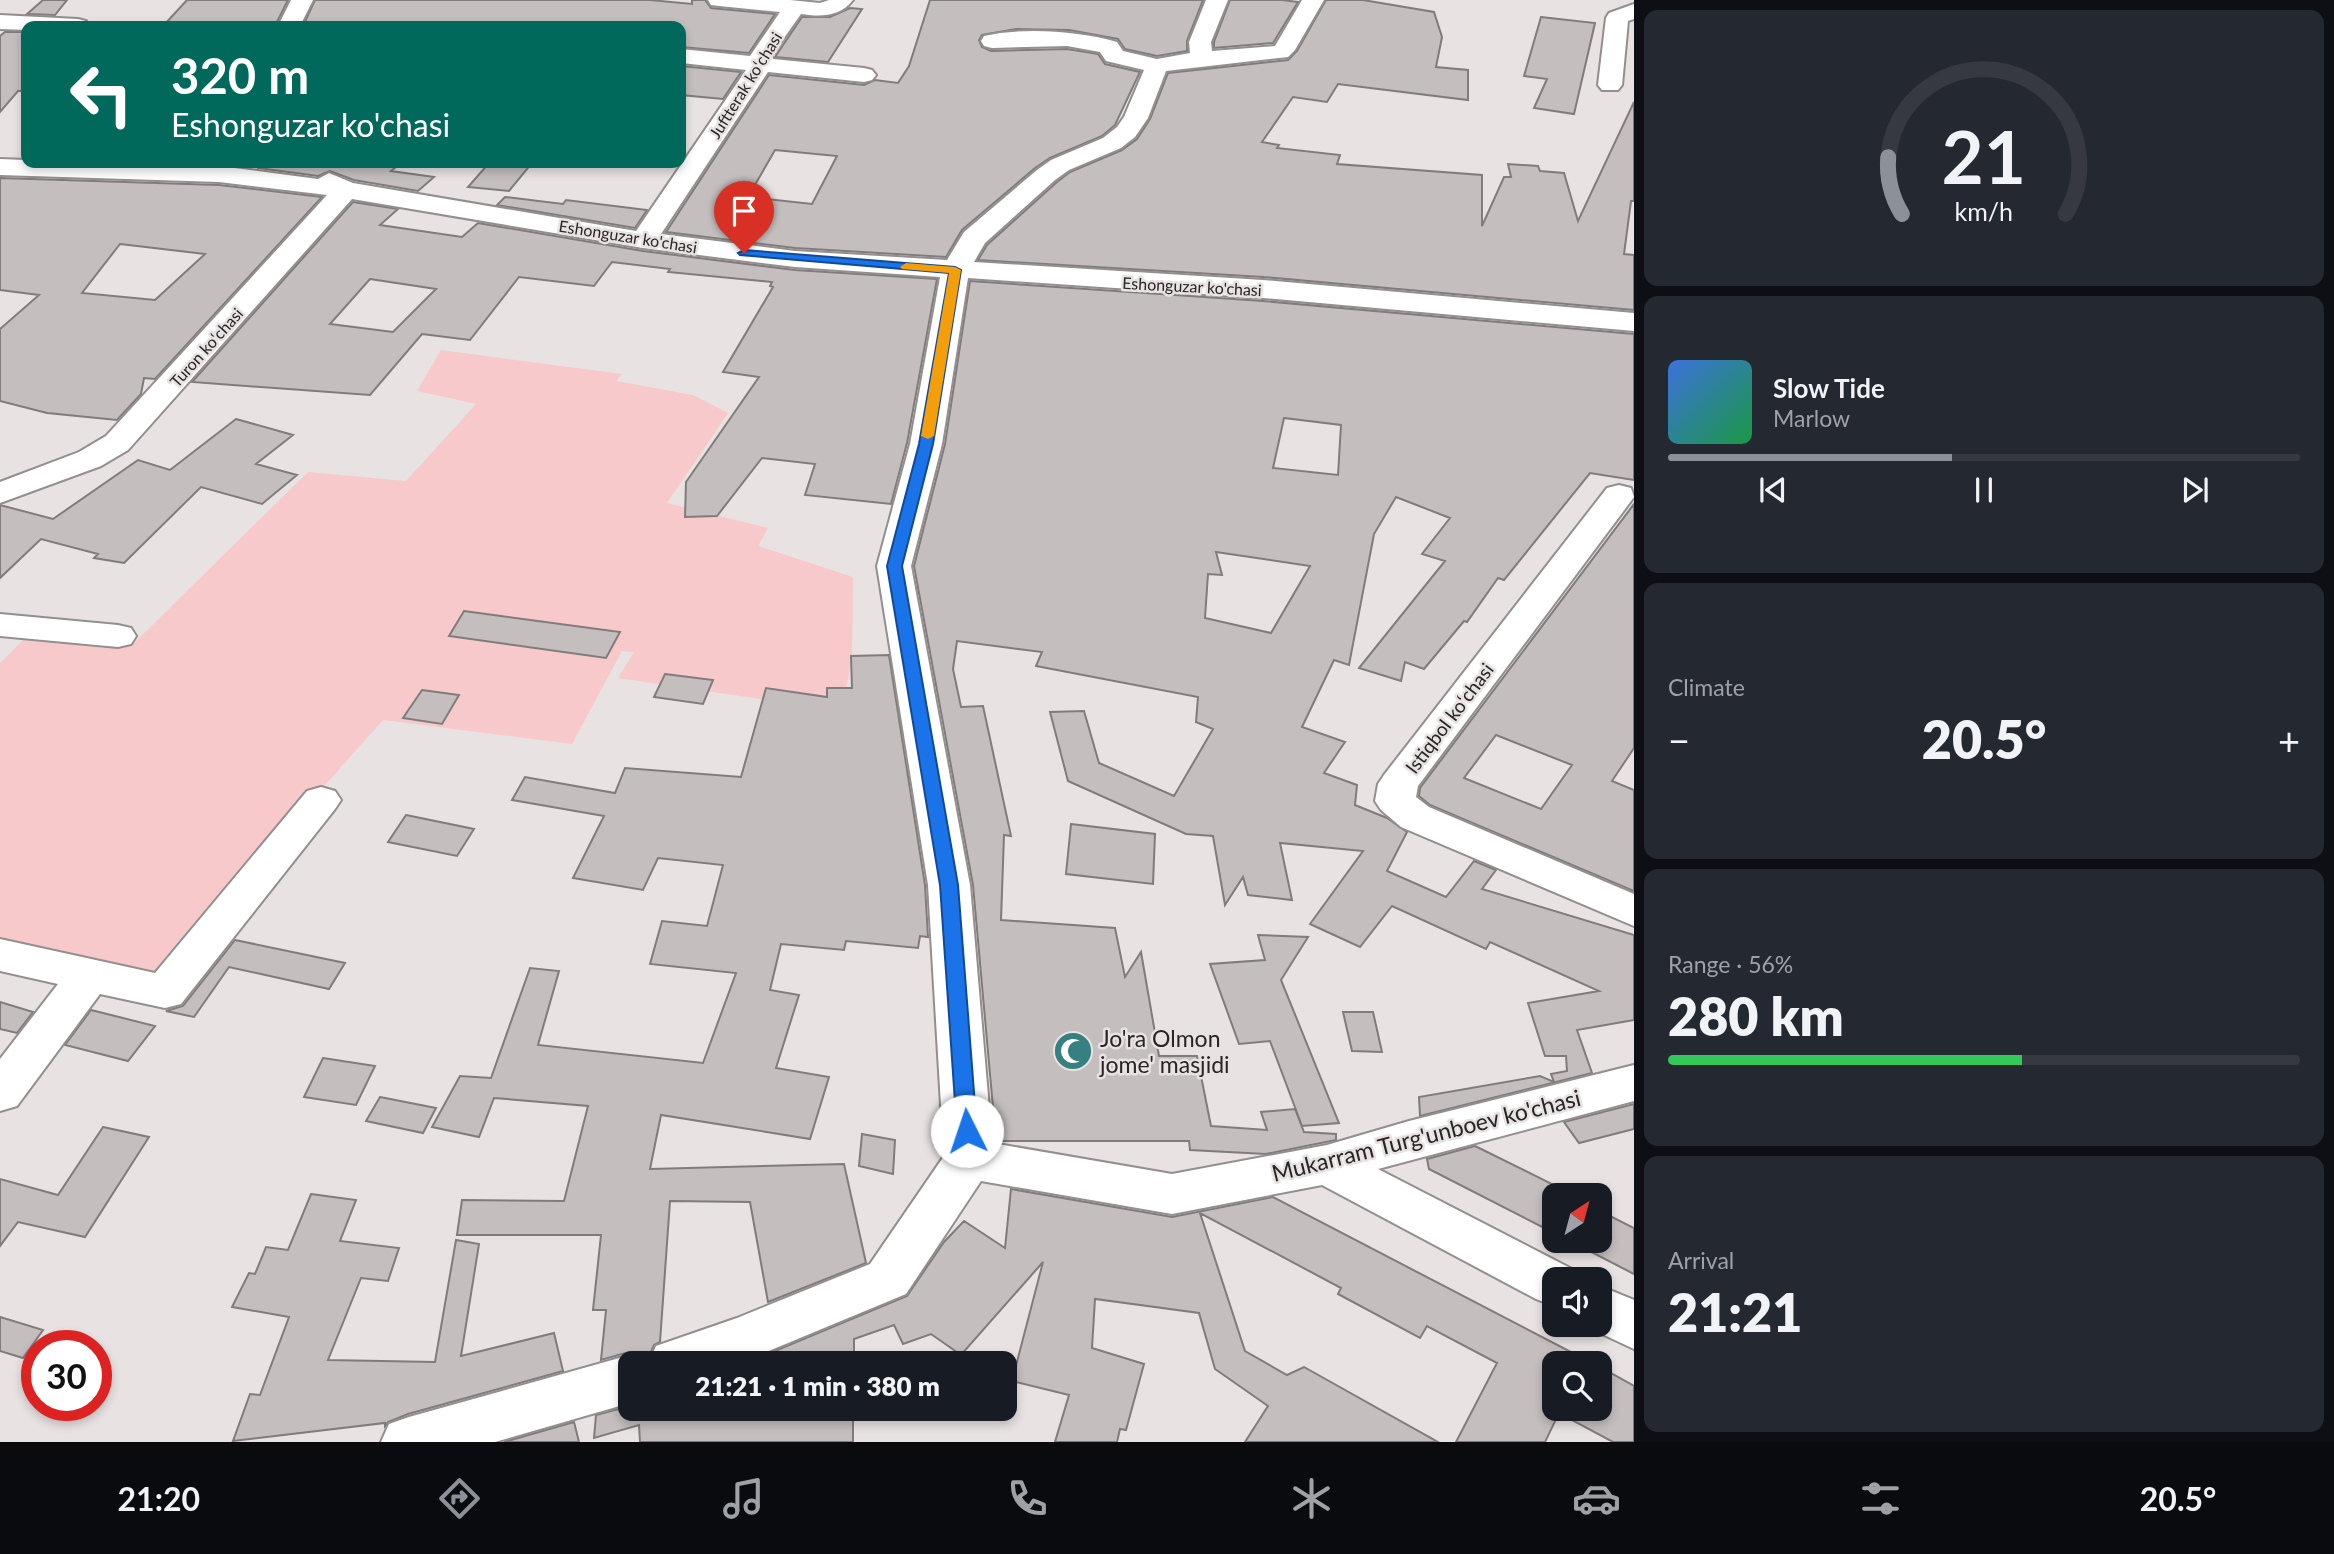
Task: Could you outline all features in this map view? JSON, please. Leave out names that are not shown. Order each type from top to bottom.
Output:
[{"type":"street","points":[[0,21],[18,0]]},
{"type":"street","points":[[292,21],[302,0]]},
{"type":"street","points":[[719,0],[825,10],[835,7],[842,0]]},
{"type":"street","points":[[1204,58],[1199,48],[1200,42],[1217,0]]},
{"type":"street","points":[[992,41],[1049,40],[1100,44],[1110,47],[1114,56],[1157,66],[1204,58],[1273,53],[1284,50],[1313,0]]},
{"type":"street","name":"Juftterak koʻchasi","points":[[643,240],[762,63],[761,55],[794,7]]},
{"type":"street","points":[[1610,85],[1617,18],[1634,11]]},
{"type":"street","points":[[0,21],[21,22]]},
{"type":"street","points":[[686,56],[864,75]]},
{"type":"street","points":[[709,1351],[888,1279],[969,1159],[949,885],[894,566],[926,444],[955,270],[974,238],[1046,175],[1060,165],[1112,143],[1126,132],[1136,118],[1157,66]]},
{"type":"street","name":"Eshonguzar ko'chasi","points":[[0,167],[21,168]]},
{"type":"street","name":"Eshonguzar ko'chasi","points":[[31,168],[219,174],[346,190],[643,240],[795,259],[1263,289],[1634,321]]},
{"type":"street","points":[[312,168],[324,179],[346,190]]},
{"type":"street","name":"Turon koʻchasi","points":[[0,494],[90,459],[117,443],[300,244],[346,190]]},
{"type":"street","name":"Istiqbol koʻchasi","points":[[1619,495],[1398,784],[1395,802],[1415,817],[1634,911]]},
{"type":"street","points":[[5,631],[118,636]]},
{"type":"street","points":[[0,955],[165,992],[321,800]]},
{"type":"street","points":[[0,1093],[91,974]]},
{"type":"street","name":"Mukarram Turg'unboev ko'chasi","points":[[969,1159],[1172,1194],[1326,1165],[1409,1140],[1634,1083]]},
{"type":"street","points":[[1326,1165],[1542,1278]]},
{"type":"street","points":[[1612,1314],[1634,1326]]},
{"type":"street","points":[[409,1442],[618,1382]]},
{"type":"shaded area","points":[[441,350],[622,374],[616,381],[693,395],[728,413],[667,503],[768,528],[758,546],[853,577],[852,657],[842,711],[618,678],[634,652],[622,651],[572,744],[383,720],[156,975],[0,940],[0,663],[23,640],[131,646],[308,472],[406,481],[476,404],[417,391]]},
{"type":"building","points":[[43,0],[67,0],[55,15],[27,14]]},
{"type":"building","points":[[187,0],[288,0],[278,21],[168,21]]},
{"type":"building","points":[[315,0],[650,0],[692,4],[692,0],[705,0],[711,8],[775,14],[749,53],[686,47],[686,21],[305,21]]},
{"type":"building","points":[[930,0],[1203,0],[1187,41],[1187,51],[1157,56],[1125,49],[1118,39],[1069,30],[1016,29],[982,35],[979,40],[982,47],[991,51],[1067,49],[1098,54],[1105,64],[1140,72],[1115,125],[1102,136],[1050,158],[1035,168],[962,230],[946,257],[795,248],[666,232],[769,75],[864,85],[875,80],[898,83],[909,66]],"holes":[[[775,150],[837,156],[812,204],[748,197]]]},
{"type":"building","points":[[1230,0],[1298,2],[1273,43],[1214,48]]},
{"type":"building","points":[[1326,0],[1363,0],[1434,12],[1442,37],[1436,67],[1468,70],[1468,100],[1338,84],[1327,102],[1293,97],[1262,142],[1279,145],[1277,148],[1340,155],[1337,164],[1482,175],[1482,226],[1504,177],[1511,177],[1508,164],[1538,166],[1540,171],[1564,173],[1578,221],[1634,102],[1634,201],[1631,201],[1624,254],[1634,255],[1634,310],[1263,277],[978,260],[987,245],[1070,172],[1122,150],[1137,139],[1150,119],[1168,73],[1288,60],[1297,51]]},
{"type":"building","points":[[850,8],[862,9],[828,62],[775,57],[802,17],[830,17]]},
{"type":"building","points":[[1541,17],[1595,23],[1574,114],[1534,108],[1547,79],[1524,76]]},
{"type":"building","points":[[5,32],[21,32],[21,91],[18,91],[0,112],[0,36]]},
{"type":"building","points":[[686,66],[741,72],[723,99],[686,95]]},
{"type":"building","points":[[258,168],[395,168],[391,171],[434,177],[418,191],[354,180],[330,171],[318,176]]},
{"type":"building","points":[[485,168],[528,168],[509,191],[468,187]]},
{"type":"building","points":[[0,178],[219,185],[322,197],[155,379],[144,378],[141,394],[117,420],[47,413],[0,401],[0,329],[39,295],[0,290]],"holes":[[[120,244],[205,254],[155,300],[82,293]]]},
{"type":"building","points":[[505,197],[563,204],[566,200],[647,210],[635,228],[497,205]]},
{"type":"building","points":[[353,202],[398,209],[380,225],[462,237],[478,223],[643,251],[795,270],[937,279],[907,443],[891,504],[805,495],[815,464],[762,458],[717,516],[685,517],[686,482],[759,377],[723,372],[773,287],[770,286],[772,282],[668,272],[670,269],[612,262],[594,286],[519,277],[470,340],[422,334],[370,395],[192,382]],"holes":[[[370,279],[436,289],[393,332],[330,324]]]},
{"type":"building","points":[[970,281],[1263,301],[1634,334],[1634,480],[1590,473],[1504,580],[1498,578],[1467,622],[1464,621],[1424,669],[1405,662],[1401,681],[1359,668],[1445,561],[1422,554],[1450,518],[1396,497],[1374,534],[1349,665],[1334,660],[1302,727],[1345,742],[1324,773],[1357,785],[1355,805],[1387,818],[1407,832],[1387,871],[1446,897],[1474,861],[1496,870],[1482,889],[1634,935],[1634,1020],[1577,1030],[1592,1073],[1420,1116],[1419,1097],[1540,1076],[1554,1082],[1551,1074],[1567,1071],[1566,1056],[1545,1056],[1528,1003],[1599,991],[1490,942],[1486,949],[1392,906],[1360,947],[1310,924],[1363,851],[1280,843],[1292,900],[1248,895],[1243,877],[1225,905],[1213,836],[1186,834],[1068,781],[1050,712],[1084,711],[1099,763],[1174,796],[1213,729],[1196,722],[1198,697],[1036,666],[1042,652],[957,641],[953,669],[961,707],[983,706],[1011,836],[1004,835],[1001,920],[1115,928],[1125,977],[1141,952],[1159,1056],[1197,1056],[1211,1126],[1267,1130],[1261,1112],[1295,1109],[1304,1132],[1336,1134],[1336,1140],[1266,1154],[1190,1150],[1189,1141],[996,1141],[973,885],[914,566],[945,444]],"holes":[[[1284,418],[1341,425],[1338,475],[1273,468]],[[1216,552],[1310,566],[1271,633],[1205,618],[1208,574],[1222,575]]]},
{"type":"building","points":[[236,419],[293,435],[256,464],[297,475],[262,504],[201,487],[124,563],[94,558],[98,554],[41,539],[0,578],[0,505],[53,519],[138,460],[170,470]]},
{"type":"building","points":[[1634,504],[1634,748],[1612,781],[1634,790],[1634,891],[1430,805],[1419,796],[1420,788]],"holes":[[[1496,735],[1572,765],[1541,809],[1464,778]]]},
{"type":"building","points":[[464,611],[620,632],[606,658],[449,636]]},
{"type":"building","points":[[889,655],[925,885],[928,937],[920,936],[918,948],[846,941],[844,950],[781,944],[770,990],[799,995],[776,1068],[829,1077],[810,1139],[661,1115],[650,1169],[844,1164],[866,1263],[768,1302],[750,1202],[670,1201],[660,1342],[654,1345],[651,1351],[618,1351],[618,1355],[601,1360],[606,1310],[593,1310],[601,1235],[457,1235],[462,1200],[564,1201],[588,1106],[494,1098],[479,1137],[432,1127],[460,1076],[491,1078],[530,968],[559,971],[538,1045],[703,1063],[736,973],[650,964],[662,921],[707,926],[723,865],[658,858],[643,890],[573,878],[604,816],[512,800],[525,777],[615,793],[625,768],[741,777],[766,688],[827,697],[827,688],[852,688],[851,656]]},
{"type":"building","points":[[665,674],[713,680],[703,704],[654,697]]},
{"type":"building","points":[[422,690],[459,695],[442,724],[403,718]]},
{"type":"building","points":[[406,815],[474,829],[457,856],[388,842]]},
{"type":"building","points":[[1071,824],[1155,834],[1153,884],[1066,874]]},
{"type":"building","points":[[1258,935],[1308,937],[1281,980],[1339,1123],[1302,1126],[1270,1041],[1239,1044],[1210,964],[1265,960]]},
{"type":"building","points":[[235,940],[345,963],[329,989],[229,967],[194,1017],[166,1011],[183,1006]]},
{"type":"building","points":[[0,1002],[33,1012],[17,1033],[0,1029]]},
{"type":"building","points":[[91,1010],[155,1026],[128,1061],[65,1045]]},
{"type":"building","points":[[1343,1012],[1373,1012],[1382,1052],[1352,1051]]},
{"type":"building","points":[[323,1058],[375,1066],[356,1105],[304,1097]]},
{"type":"building","points":[[380,1097],[436,1108],[423,1133],[366,1121]]},
{"type":"building","points":[[1634,1104],[1634,1129],[1579,1143],[1564,1122]]},
{"type":"building","points":[[103,1127],[149,1137],[85,1237],[18,1222],[0,1246],[0,1179],[58,1195]]},
{"type":"building","points":[[862,1134],[895,1140],[893,1174],[859,1166]]},
{"type":"building","points":[[1475,1146],[1550,1183],[1542,1183],[1542,1227],[1429,1169],[1427,1159]]},
{"type":"building","points":[[1011,1189],[1172,1217],[1273,1197],[1569,1351],[1542,1351],[1542,1421],[1555,1421],[1545,1442],[1456,1442],[1497,1363],[1427,1326],[1420,1338],[1338,1294],[1341,1288],[1200,1213],[1245,1351],[1287,1375],[1304,1367],[1438,1442],[1245,1442],[1268,1406],[1215,1369],[1199,1313],[1095,1299],[1092,1348],[1144,1364],[1126,1430],[1120,1429],[1117,1442],[1055,1442],[1069,1395],[1017,1382],[1017,1362],[1043,1262],[965,1351],[955,1351],[931,1334],[903,1344],[894,1325],[854,1339],[854,1351],[775,1351],[907,1296],[944,1242],[964,1221],[1005,1248]]},
{"type":"building","points":[[311,1194],[356,1200],[340,1241],[399,1248],[388,1281],[361,1278],[328,1360],[435,1362],[456,1240],[479,1244],[461,1356],[554,1333],[563,1371],[408,1414],[388,1422],[385,1426],[385,1423],[233,1441],[250,1394],[260,1395],[289,1317],[232,1307],[249,1273],[255,1274],[266,1247],[288,1250]]},
{"type":"building","points":[[1612,1217],[1634,1228],[1634,1274],[1593,1253],[1612,1253]]},
{"type":"building","points":[[0,1317],[43,1330],[21,1330],[21,1357],[0,1351]]},
{"type":"building","points":[[1612,1374],[1634,1386],[1634,1442],[1613,1442],[1574,1421],[1612,1421]]},
{"type":"building","points":[[618,1409],[618,1421],[853,1421],[853,1442],[640,1442],[639,1425],[594,1438],[596,1415]]},
{"type":"building","points":[[574,1422],[579,1442],[504,1442]]},
{"type":"slow traffic","points":[[906,267],[955,270],[928,436]]},
{"type":"place","name":"Jo'ra Olmon jome' masjidi","points":[[1073,1051]]},
{"type":"route","points":[[744,253],[955,270],[926,444],[894,566],[949,885],[967,1131]]}]
